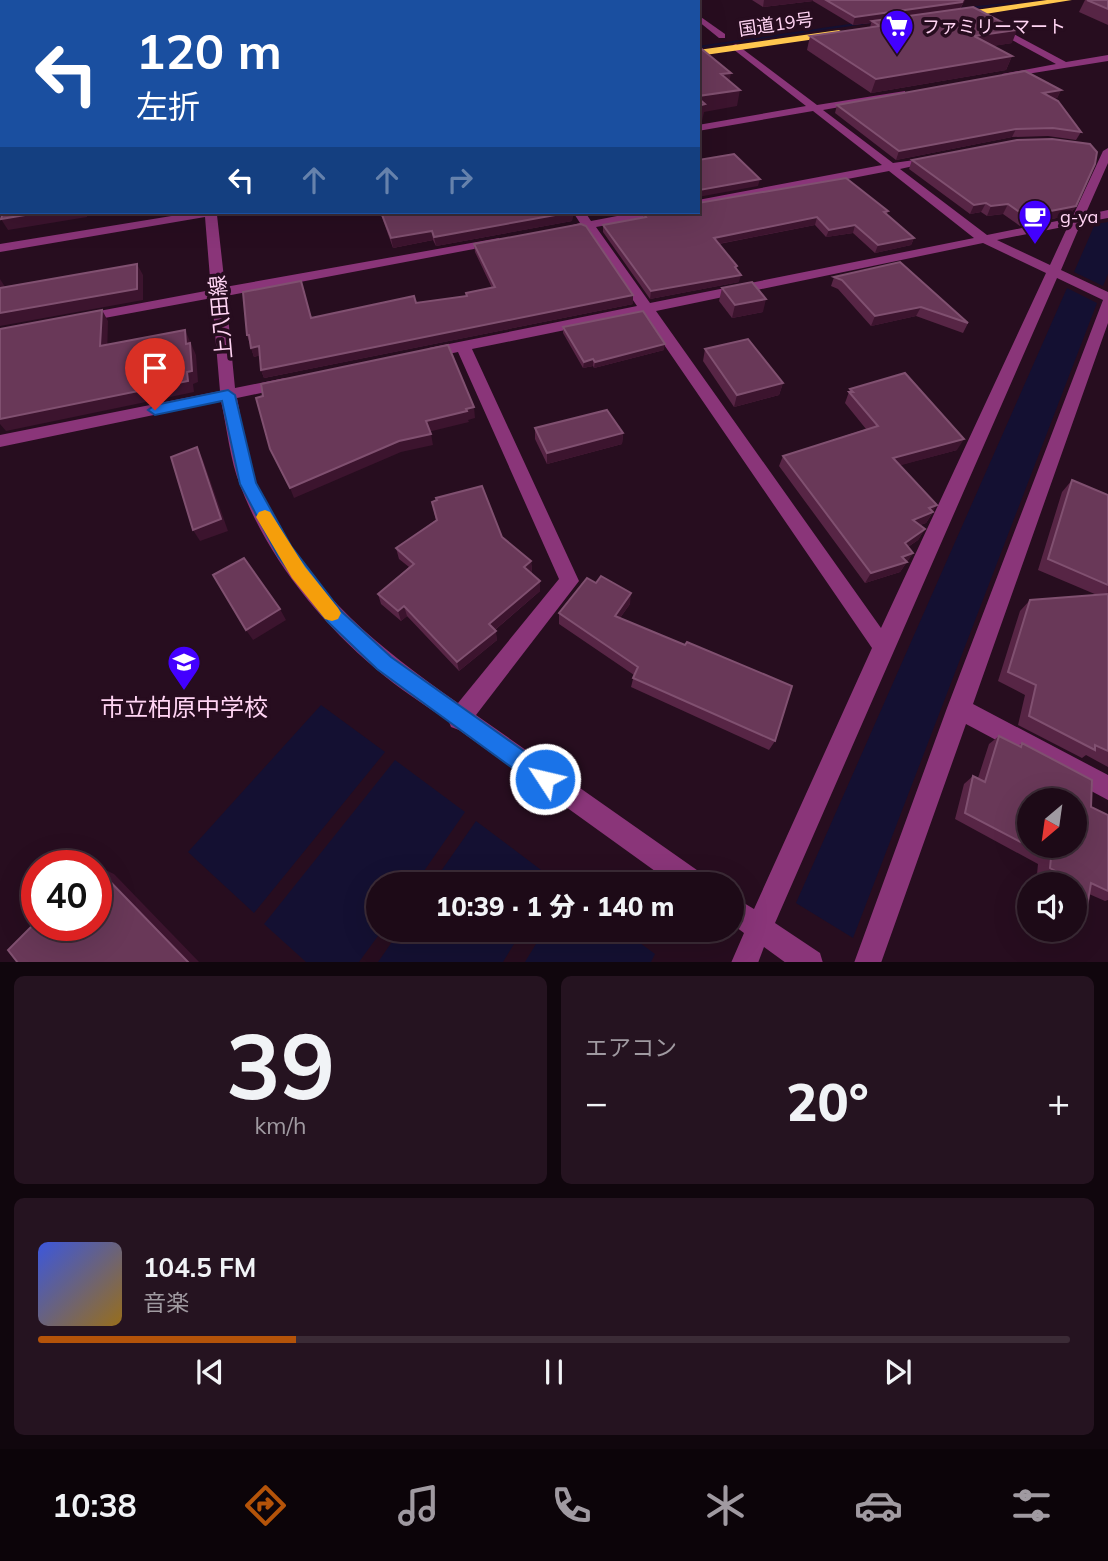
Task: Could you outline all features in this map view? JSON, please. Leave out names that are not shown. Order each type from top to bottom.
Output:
[{"type":"highway","points":[[943,18],[1067,0]]},
{"type":"highway","name":"国道19号","points":[[700,53],[846,32]]},
{"type":"highway","name":"国道19号","points":[[710,38],[736,34]]},
{"type":"street","points":[[970,14],[1066,66]]},
{"type":"street","points":[[700,19],[722,36]]},
{"type":"street","points":[[736,47],[984,239],[1108,297]]},
{"type":"street","points":[[987,79],[1108,58]]},
{"type":"street","points":[[700,128],[908,92]]},
{"type":"street","points":[[744,962],[883,647],[1078,220],[1104,150]]},
{"type":"street","points":[[700,204],[945,157]]},
{"type":"street","points":[[0,248],[201,214]]},
{"type":"street","name":"上八田線","points":[[213,214],[217,292],[228,395],[248,484],[271,529],[299,572],[334,617],[384,663],[459,719],[678,872]]},
{"type":"street","points":[[547,232],[584,218],[632,214]]},
{"type":"street","points":[[410,357],[1108,214]]},
{"type":"street","points":[[584,218],[644,308],[883,647]]},
{"type":"street","points":[[68,321],[506,240]]},
{"type":"street","points":[[867,962],[1108,303]]},
{"type":"street","points":[[459,719],[569,581],[463,346]]},
{"type":"street","points":[[0,441],[304,379]]},
{"type":"street","points":[[958,708],[1108,788]]},
{"type":"street","points":[[744,918],[810,962]]},
{"type":"shaded area","points":[[1034,0],[700,48],[700,46],[959,8]]},
{"type":"shaded area","points":[[1108,222],[1108,274],[1103,286],[1074,272],[1095,224]]},
{"type":"shaded area","points":[[1067,288],[1097,303],[853,938],[796,903]]},
{"type":"shaded area","points":[[321,705],[385,752],[254,913],[188,852]]},
{"type":"shaded area","points":[[395,760],[465,812],[423,872],[366,872],[366,942],[374,942],[359,962],[306,962],[264,924]]},
{"type":"shaded area","points":[[476,821],[544,872],[440,872]]},
{"type":"shaded area","points":[[392,942],[515,942],[503,962],[378,962]]},
{"type":"shaded area","points":[[537,942],[639,942],[655,954],[651,962],[525,962]]},
{"type":"building","points":[[826,0],[963,0],[855,17]]},
{"type":"building","points":[[1087,0],[1108,0],[1108,9]]},
{"type":"building","points":[[973,7],[1017,30],[974,36],[1012,56],[876,79],[810,36],[880,26],[872,21]]},
{"type":"building","points":[[700,48],[731,73],[721,74],[740,90],[700,96]]},
{"type":"building","points":[[1025,71],[1061,90],[1043,93],[1058,101],[1081,132],[1053,128],[1016,129],[899,151],[837,105]]},
{"type":"building","points":[[1052,139],[1090,144],[1097,152],[1095,164],[1076,206],[1025,216],[1008,204],[974,205],[912,160],[1017,140]]},
{"type":"building","points":[[734,154],[760,179],[700,190],[700,160]]},
{"type":"building","points":[[846,178],[888,211],[884,212],[914,238],[878,245],[855,225],[829,230],[817,217],[714,238],[741,275],[651,291],[603,225],[646,217],[644,214],[700,214],[700,203]]},
{"type":"building","points":[[2,214],[31,214],[1,219]]},
{"type":"building","points":[[382,214],[561,214],[434,237],[432,231],[391,238]]},
{"type":"building","points":[[581,224],[586,226],[633,295],[261,370],[259,346],[251,348],[247,335],[243,292],[301,281],[311,318],[414,296],[416,303],[467,296],[466,293],[495,287],[474,244]]},
{"type":"building","points":[[900,262],[968,323],[921,307],[875,316],[842,280],[834,277]]},
{"type":"building","points":[[137,264],[137,289],[0,313],[0,288]]},
{"type":"building","points":[[752,282],[766,299],[735,305],[722,288]]},
{"type":"building","points":[[102,310],[100,346],[185,330],[186,344],[190,343],[192,371],[187,372],[188,381],[0,419],[0,329]]},
{"type":"building","points":[[643,311],[665,344],[595,362],[593,359],[584,362],[563,327]]},
{"type":"building","points":[[748,339],[783,383],[737,395],[705,349]]},
{"type":"building","points":[[448,345],[474,407],[426,421],[431,434],[399,441],[290,488],[270,449],[256,398],[263,396],[261,384]]},
{"type":"building","points":[[905,373],[964,439],[893,458],[937,505],[929,508],[933,512],[913,520],[925,529],[905,543],[913,553],[902,557],[907,562],[871,573],[783,456],[878,426],[849,392],[853,392],[850,389]]},
{"type":"building","points":[[607,410],[623,433],[547,453],[535,428]]},
{"type":"building","points":[[197,447],[221,519],[193,530],[171,457]]},
{"type":"building","points":[[1072,480],[1108,495],[1108,585],[1048,559]]},
{"type":"building","points":[[482,486],[502,537],[531,561],[524,567],[540,581],[489,624],[496,631],[457,662],[404,606],[398,611],[378,594],[414,564],[396,548],[437,520],[432,502],[437,500],[436,498]]},
{"type":"building","points":[[244,558],[280,609],[246,630],[213,575]]},
{"type":"building","points":[[601,576],[631,593],[615,616],[685,645],[687,642],[792,686],[775,741],[633,678],[638,667],[559,613],[587,578],[596,583]]},
{"type":"building","points":[[1108,594],[1108,751],[1095,745],[1095,750],[1029,716],[1036,685],[1008,672],[1030,600]]},
{"type":"building","points":[[999,736],[1021,747],[1022,743],[1092,780],[1091,807],[1108,815],[1108,891],[1091,883],[1087,907],[1087,872],[1057,872],[1050,868],[1051,858],[1087,858],[1087,788],[1017,788],[1017,840],[965,813],[973,776],[985,782]]},
{"type":"building","points":[[112,884],[188,962],[17,962],[8,950],[21,937],[21,941],[112,941]]},
{"type":"slow traffic","points":[[265,517],[299,572],[332,613]]},
{"type":"place","name":"ファミリーマート","points":[[897,56]]},
{"type":"place","name":"g-ya","points":[[1035,246]]},
{"type":"place","name":"市立柏原中学校","points":[[184,692]]},
{"type":"route","points":[[155,410],[228,395],[248,484],[285,551],[334,617],[384,663],[545,779]]}]
